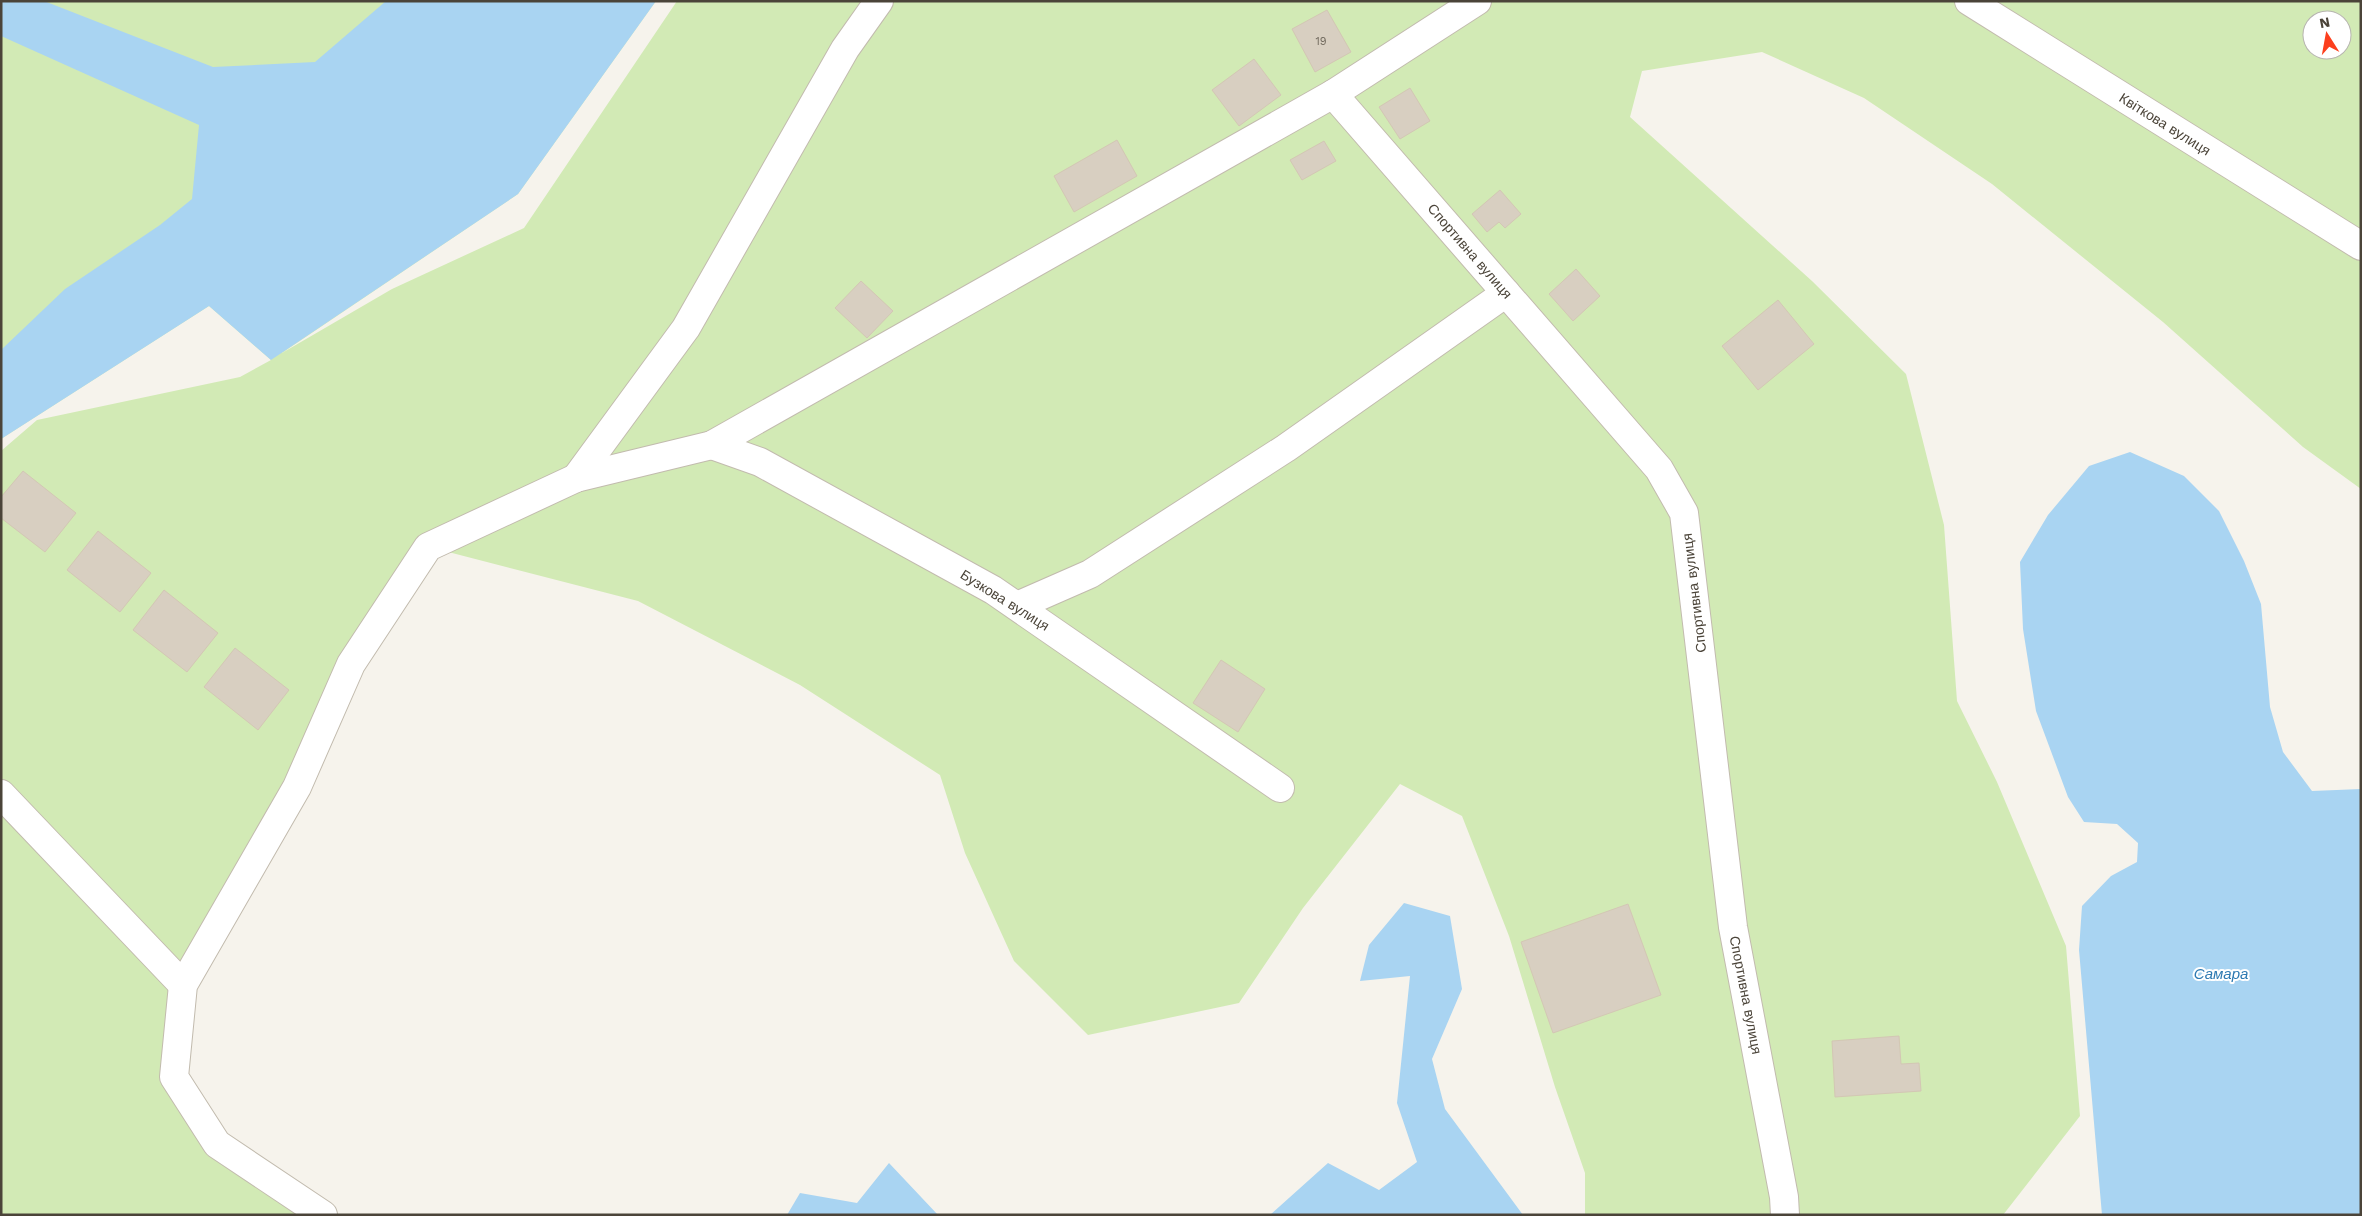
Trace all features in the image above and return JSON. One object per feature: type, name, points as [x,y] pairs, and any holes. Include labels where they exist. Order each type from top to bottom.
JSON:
[{"type":"street","points":[[576,478],[686,328],[845,49],[879,1]]},
{"type":"street","points":[[323,1215],[217,1144],[174,1077],[183,985],[297,787],[351,664],[428,547],[576,478],[712,445],[1333,94],[1477,1]]},
{"type":"street","name":"Квіткова вулиця","points":[[1969,1],[2361,246]]},
{"type":"street","name":"Спортивна вулиця","points":[[1333,94],[1658,469],[1684,513],[1733,927],[1785,1215]]},
{"type":"street","points":[[1017,606],[1090,574],[1286,448],[1506,293]]},
{"type":"street","name":"Бузкова вулиця","points":[[712,445],[760,462],[993,590],[1280,788]]},
{"type":"street","points":[[1,794],[183,985]]},
{"type":"green space","points":[[1,1],[656,1],[518,194],[282,353],[392,289],[524,228],[677,1],[2361,1],[2361,489],[2303,447],[2163,322],[1992,184],[1864,98],[1762,52],[1642,71],[1630,117],[1812,281],[1906,374],[1944,525],[1957,701],[1997,782],[2066,946],[2080,1116],[2003,1215],[1585,1215],[1585,1173],[1555,1087],[1509,936],[1462,816],[1400,784],[1303,908],[1239,1003],[1088,1035],[1014,961],[965,853],[940,775],[800,685],[638,601],[429,547],[183,985],[174,1077],[217,1144],[323,1215],[1,1215],[1,451],[37,420],[240,377],[271,360],[209,306],[1,439]]},
{"type":"water","points":[[1,1],[44,1],[213,67],[315,62],[386,1],[656,1],[518,194],[271,360],[209,306],[1,439],[1,350],[65,289],[160,225],[192,199],[199,125],[1,36]]},
{"type":"water","name":"Самара","points":[[2130,452],[2184,476],[2219,511],[2244,561],[2261,604],[2270,707],[2283,752],[2312,791],[2361,789],[2361,1215],[2102,1215],[2079,950],[2082,906],[2111,876],[2137,862],[2138,843],[2117,824],[2084,822],[2068,797],[2036,711],[2023,629],[2020,562],[2048,515],[2089,466]]},
{"type":"water","points":[[1404,903],[1450,916],[1462,989],[1432,1059],[1445,1109],[1523,1215],[1270,1215],[1328,1163],[1379,1190],[1417,1162],[1397,1103],[1410,976],[1360,981],[1369,945]]},
{"type":"water","points":[[889,1163],[938,1215],[787,1215],[800,1193],[857,1203]]},
{"type":"building","points":[[1327,10],[1351,52],[1315,72],[1292,29]]},
{"type":"building","points":[[1254,59],[1281,95],[1239,126],[1212,90]]},
{"type":"building","points":[[1410,88],[1430,121],[1400,139],[1379,107]]},
{"type":"building","points":[[1117,140],[1137,176],[1074,212],[1054,176]]},
{"type":"building","points":[[1324,141],[1336,161],[1302,180],[1290,160]]},
{"type":"building","points":[[1500,190],[1521,214],[1505,228],[1499,222],[1487,232],[1472,214]]},
{"type":"building","points":[[1576,269],[1600,296],[1573,321],[1549,294]]},
{"type":"building","points":[[861,281],[893,311],[867,338],[835,308]]},
{"type":"building","points":[[1778,300],[1814,344],[1758,390],[1722,346]]},
{"type":"building","points":[[23,471],[76,513],[45,552],[1,518],[1,497]]},
{"type":"building","points":[[98,531],[151,573],[120,612],[67,570]]},
{"type":"building","points":[[164,590],[218,633],[187,672],[133,630]]},
{"type":"building","points":[[235,648],[289,690],[258,730],[204,687]]},
{"type":"building","points":[[1221,660],[1265,689],[1238,732],[1193,703]]},
{"type":"building","points":[[1628,904],[1661,995],[1553,1033],[1521,942]]},
{"type":"building","points":[[1899,1036],[1901,1064],[1919,1063],[1921,1091],[1835,1097],[1832,1041]]}]
